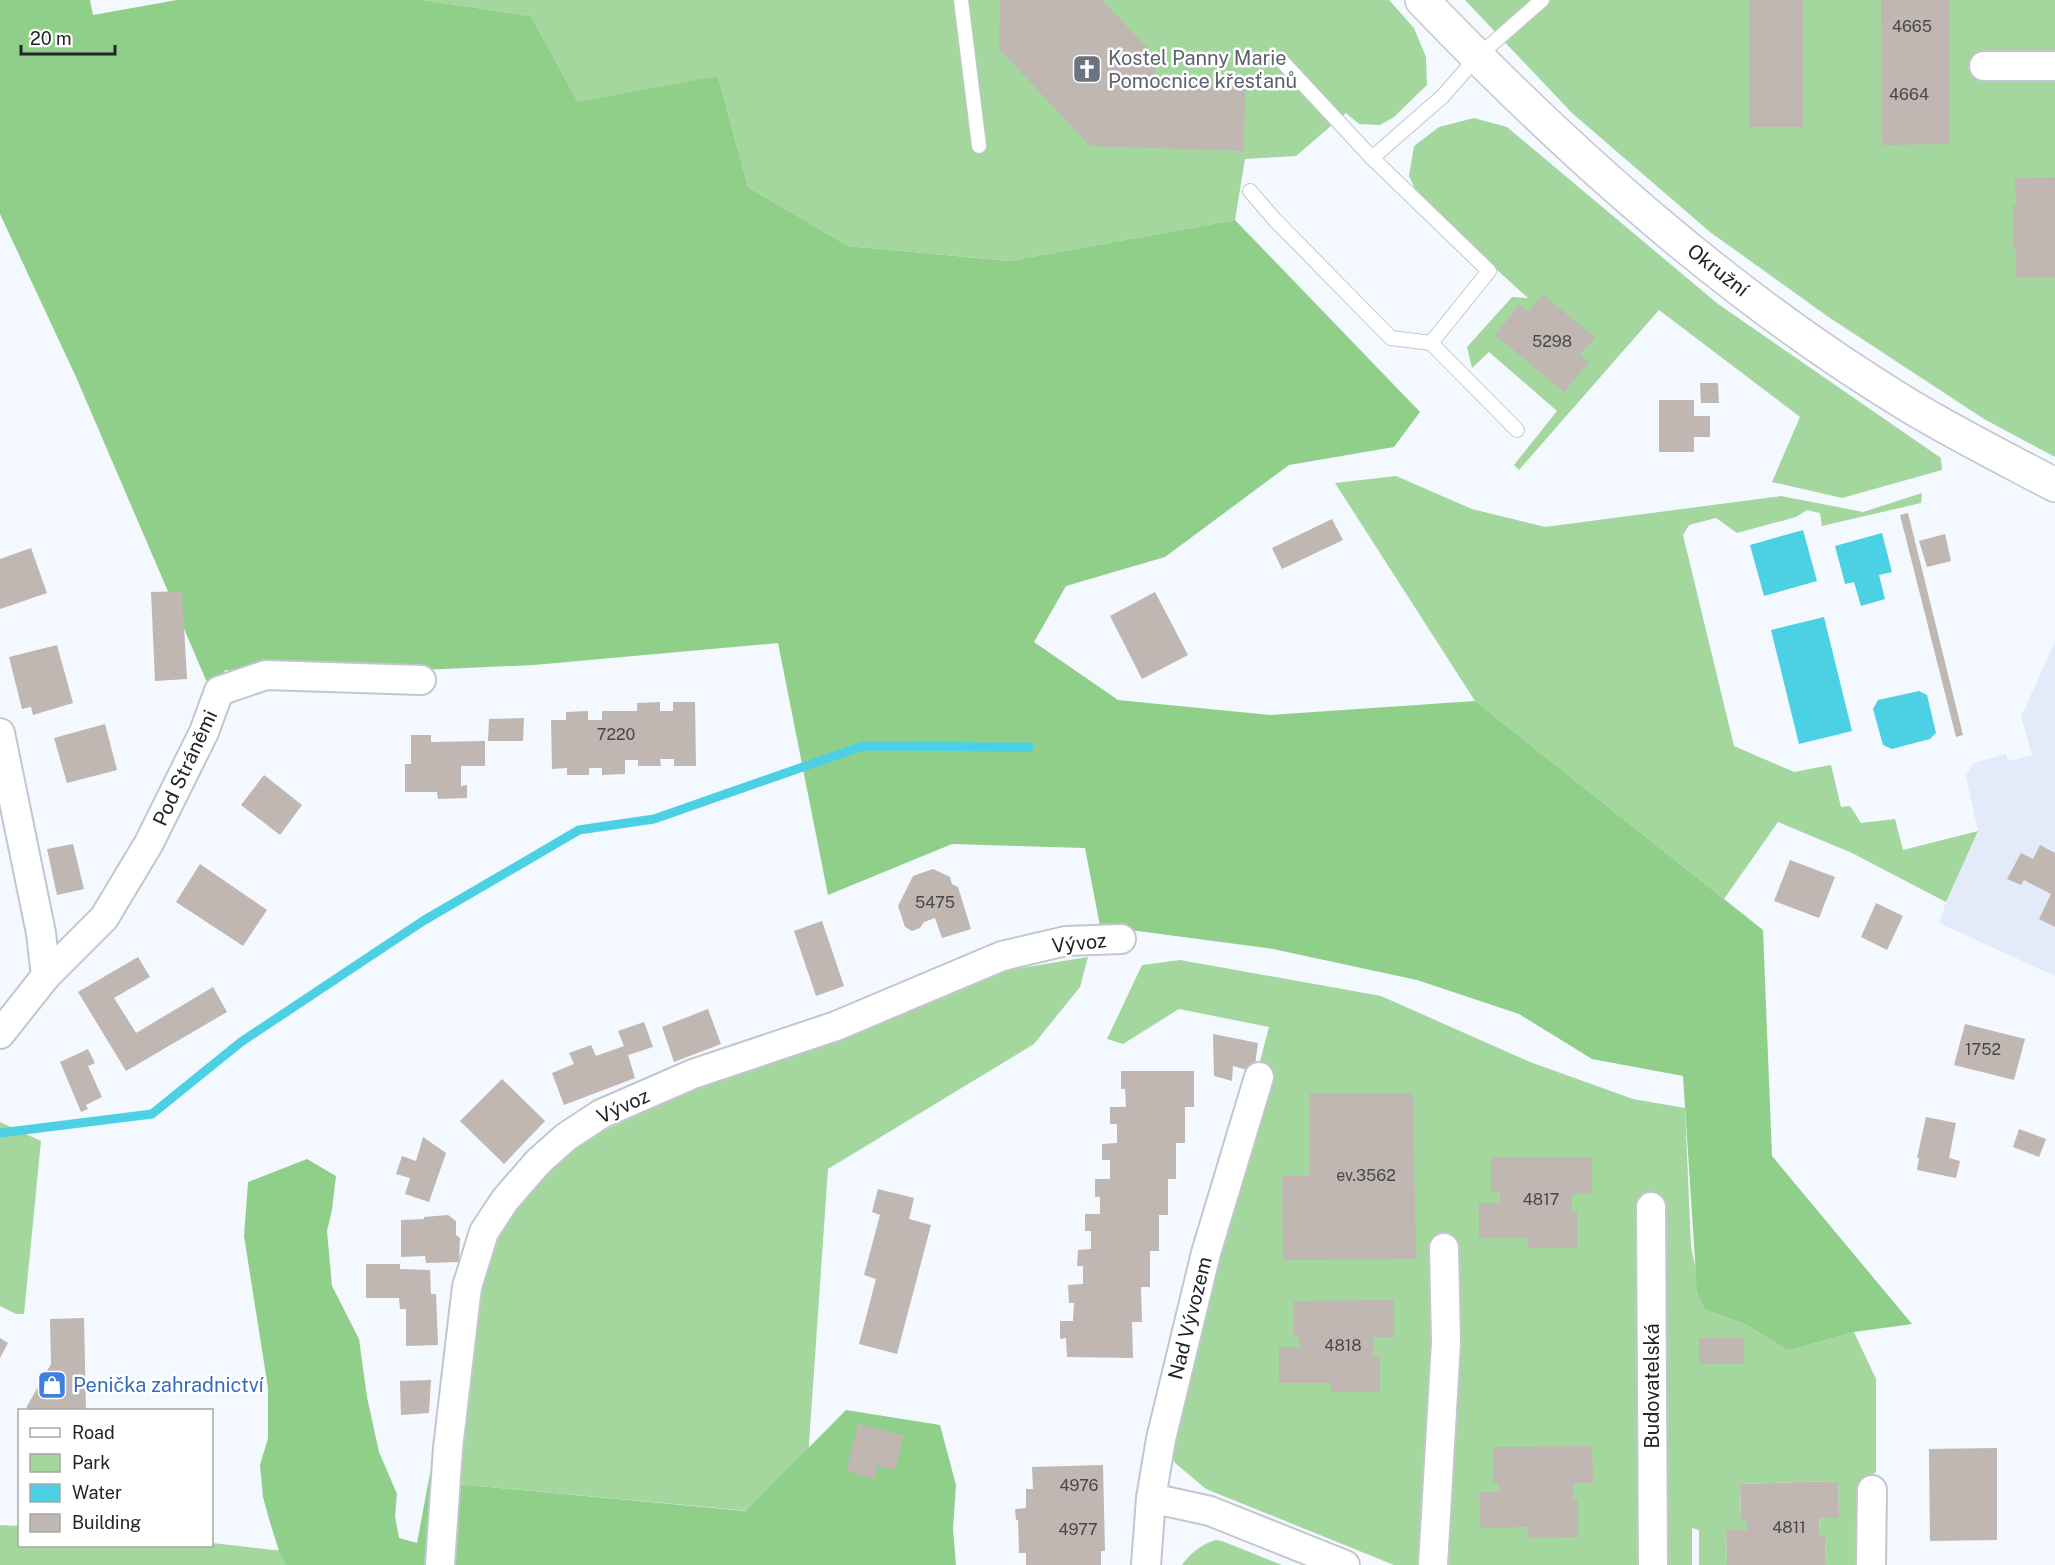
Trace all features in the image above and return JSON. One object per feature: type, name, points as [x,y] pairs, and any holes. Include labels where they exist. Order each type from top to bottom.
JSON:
[{"type":"street","name":"Okružní","points":[[1422,0],[1477,57],[1612,184],[1720,274],[1818,345],[1908,405],[2055,485]]},
{"type":"street","points":[[1984,66],[2055,66]]},
{"type":"street","name":"Pod Stráněmi","points":[[0,1034],[46,976],[104,918],[149,843],[204,732],[219,691],[266,675],[421,680]]},
{"type":"street","points":[[0,733],[41,933],[46,976]]},
{"type":"street","name":"Vývoz","points":[[440,1565],[448,1448],[467,1287],[484,1232],[505,1200],[538,1162],[566,1137],[601,1113],[693,1074],[836,1026],[1002,956],[1066,940],[1121,939]]},
{"type":"street","name":"Nad Vývozem","points":[[1146,1565],[1151,1498],[1161,1439],[1206,1253],[1259,1077]]},
{"type":"street","name":"Budovatelská","points":[[1651,1207],[1653,1565]]},
{"type":"street","points":[[1433,1565],[1446,1342],[1444,1248]]},
{"type":"street","points":[[1871,1565],[1872,1490]]},
{"type":"street","points":[[1151,1498],[1210,1511],[1346,1565]]},
{"type":"lane","points":[[961,0],[979,146]]},
{"type":"lane","points":[[1372,158],[1443,96],[1477,57],[1542,0]]},
{"type":"lane","points":[[1280,58],[1372,158],[1489,271],[1431,343]]},
{"type":"lane","points":[[1250,191],[1275,220],[1391,338],[1431,343],[1516,430]]},
{"type":"shaded area","points":[[2055,641],[2055,976],[1939,923],[1978,831],[1966,776],[1973,763],[2006,754],[2008,761],[2032,755],[2021,717]]},
{"type":"green space","points":[[0,0],[90,0],[93,15],[177,0],[423,0],[531,16],[578,102],[718,76],[748,187],[848,246],[1009,261],[1235,220],[1420,412],[1394,447],[1289,465],[1165,557],[1066,586],[1034,642],[1118,700],[1270,715],[1475,701],[1763,930],[1772,1156],[1912,1324],[1854,1332],[1788,1351],[1745,1324],[1705,1310],[1697,1291],[1683,1076],[1592,1059],[1519,1014],[1417,980],[1273,949],[1100,926],[1085,848],[952,844],[828,895],[778,643],[534,665],[397,671],[243,673],[225,670],[215,701],[76,377],[0,214]]},
{"type":"green space","points":[[423,0],[1389,0],[1414,28],[1426,57],[1427,85],[1394,117],[1380,125],[1359,124],[1346,113],[1296,156],[1245,159],[1235,220],[1009,261],[848,246],[748,187],[718,76],[618,99],[578,102],[531,16]]},
{"type":"green space","points":[[1465,0],[2055,0],[2055,457],[1984,419],[1827,316],[1710,232],[1572,113]]},
{"type":"green space","points":[[1474,118],[1507,127],[1718,304],[1941,458],[1942,470],[1842,498],[1772,482],[1800,417],[1659,310],[1519,470],[1514,465],[1557,411],[1489,352],[1472,368],[1467,347],[1512,297],[1528,298],[1420,200],[1409,176],[1414,146],[1439,127]]},
{"type":"green space","points":[[1396,476],[1472,509],[1545,527],[1781,496],[1863,512],[1922,493],[1921,503],[1822,526],[1820,513],[1807,510],[1796,517],[1737,533],[1716,518],[1689,525],[1683,535],[1734,746],[1794,772],[1831,765],[1841,807],[1850,806],[1861,823],[1895,819],[1903,850],[1978,831],[1946,902],[1852,853],[1778,822],[1724,899],[1475,701],[1335,483]]},
{"type":"green space","points":[[1088,957],[1080,987],[1034,1044],[828,1169],[804,1516],[456,1484],[480,1276],[514,1208],[579,1142],[716,1079],[842,1040],[1009,970]]},
{"type":"green space","points":[[1180,960],[1381,996],[1530,1062],[1633,1099],[1685,1108],[1691,1247],[1705,1310],[1745,1324],[1788,1351],[1854,1332],[1876,1379],[1876,1472],[1866,1480],[1862,1565],[1826,1565],[1825,1537],[1820,1537],[1819,1518],[1839,1517],[1838,1481],[1740,1484],[1741,1521],[1747,1521],[1747,1530],[1726,1530],[1727,1565],[1699,1565],[1699,1530],[1692,1528],[1692,1565],[1394,1565],[1206,1489],[1175,1463],[1161,1439],[1269,1027],[1179,1009],[1123,1044],[1107,1039],[1142,965]]},
{"type":"green space","points":[[0,1122],[41,1141],[24,1314],[16,1314],[0,1306]]},
{"type":"green space","points":[[307,1159],[336,1176],[327,1231],[332,1286],[359,1339],[367,1397],[379,1452],[397,1494],[395,1516],[399,1538],[417,1543],[431,1468],[456,1484],[746,1511],[846,1410],[940,1425],[956,1485],[953,1529],[956,1565],[287,1565],[280,1554],[263,1497],[260,1465],[268,1438],[268,1388],[244,1236],[248,1182]]},
{"type":"green space","points":[[0,1525],[18,1526],[18,1547],[213,1547],[213,1543],[273,1550],[374,1556],[375,1565],[0,1565]]},
{"type":"green space","points":[[1215,1540],[1282,1565],[1182,1565],[1196,1550]]},
{"type":"water","points":[[1803,530],[1817,581],[1764,596],[1750,545]]},
{"type":"water","points":[[1882,533],[1892,572],[1879,575],[1885,599],[1861,606],[1854,582],[1845,584],[1835,546]]},
{"type":"water","points":[[1824,617],[1852,731],[1799,744],[1771,630]]},
{"type":"water","points":[[1919,691],[1927,695],[1936,733],[1930,739],[1892,749],[1883,745],[1873,709],[1878,700]]},
{"type":"building","name":"Kostel Panny Marie Pomocnice křesťanů","points":[[1000,0],[1102,0],[1156,57],[1156,81],[1245,85],[1244,151],[1090,146],[999,49]]},
{"type":"building","points":[[1749,0],[1803,0],[1803,127],[1749,127]]},
{"type":"building","points":[[1881,0],[1950,0],[1950,144],[1882,145]]},
{"type":"building","points":[[2055,177],[2055,277],[2016,277],[2016,248],[2013,248],[2015,178]]},
{"type":"building","points":[[1542,294],[1595,337],[1580,355],[1589,362],[1564,392],[1495,335],[1519,305],[1528,312]]},
{"type":"building","points":[[1700,383],[1718,383],[1719,403],[1701,403]]},
{"type":"building","points":[[1659,400],[1694,400],[1694,416],[1710,416],[1710,437],[1694,437],[1694,452],[1659,452]]},
{"type":"building","points":[[1908,513],[1963,735],[1956,737],[1900,515]]},
{"type":"building","points":[[1332,519],[1343,540],[1282,569],[1272,548]]},
{"type":"building","points":[[1945,534],[1951,561],[1927,567],[1919,541]]},
{"type":"building","points":[[31,548],[47,593],[0,609],[0,559]]},
{"type":"building","points":[[182,591],[187,679],[155,681],[151,592]]},
{"type":"building","points":[[1155,592],[1188,655],[1142,679],[1110,616]]},
{"type":"building","points":[[57,645],[73,703],[33,715],[31,707],[22,709],[9,657]]},
{"type":"building","points":[[660,702],[660,711],[673,711],[673,702],[695,702],[696,766],[674,766],[674,759],[660,759],[661,766],[638,766],[638,760],[625,760],[625,774],[602,775],[602,768],[589,768],[589,775],[567,775],[567,768],[552,769],[551,720],[566,720],[566,712],[588,711],[588,720],[602,720],[602,711],[637,711],[637,703]]},
{"type":"building","points":[[524,718],[523,741],[488,741],[489,719]]},
{"type":"building","points":[[105,724],[117,770],[67,783],[54,738]]},
{"type":"building","points":[[411,735],[431,735],[431,742],[485,741],[485,766],[461,766],[461,786],[467,785],[467,798],[438,799],[437,792],[405,792],[405,764],[411,764]]},
{"type":"building","points":[[264,775],[302,805],[280,835],[241,805]]},
{"type":"building","points":[[73,844],[84,889],[57,895],[47,849]]},
{"type":"building","points":[[2040,845],[2055,853],[2055,927],[2039,919],[2051,894],[2024,880],[2021,885],[2007,879],[2021,853],[2033,859]]},
{"type":"building","points":[[1790,860],[1835,877],[1819,918],[1774,901]]},
{"type":"building","points":[[200,864],[267,910],[243,946],[176,902]]},
{"type":"building","points":[[933,869],[950,877],[952,884],[958,887],[971,929],[942,938],[935,918],[924,922],[920,928],[912,931],[905,927],[898,906],[913,876]]},
{"type":"building","points":[[1876,903],[1903,916],[1887,950],[1861,937]]},
{"type":"building","points":[[822,921],[844,986],[816,996],[794,931]]},
{"type":"building","points":[[138,957],[150,977],[114,998],[136,1033],[213,987],[227,1012],[126,1071],[78,992]]},
{"type":"building","points":[[708,1009],[721,1044],[674,1062],[662,1027]]},
{"type":"building","points":[[644,1022],[653,1047],[628,1055],[635,1078],[564,1105],[552,1073],[574,1064],[569,1053],[591,1045],[596,1056],[624,1046],[618,1031]]},
{"type":"building","points":[[1965,1024],[2025,1039],[2014,1080],[1954,1065]]},
{"type":"building","points":[[1213,1034],[1258,1043],[1254,1072],[1233,1066],[1232,1081],[1214,1076]]},
{"type":"building","points":[[88,1049],[95,1063],[88,1066],[102,1097],[86,1105],[88,1109],[81,1112],[60,1062]]},
{"type":"building","points":[[1121,1071],[1194,1071],[1194,1107],[1185,1107],[1185,1143],[1176,1143],[1176,1179],[1168,1179],[1168,1215],[1159,1215],[1159,1251],[1150,1251],[1150,1287],[1141,1287],[1142,1322],[1132,1322],[1133,1358],[1067,1357],[1066,1338],[1060,1339],[1060,1321],[1073,1321],[1074,1303],[1069,1303],[1068,1285],[1083,1284],[1083,1266],[1077,1266],[1078,1250],[1091,1249],[1091,1231],[1085,1231],[1085,1214],[1100,1214],[1100,1197],[1095,1197],[1095,1179],[1110,1179],[1110,1160],[1102,1160],[1102,1144],[1117,1143],[1117,1124],[1110,1124],[1110,1107],[1126,1107],[1125,1089],[1121,1089]]},
{"type":"building","points":[[502,1079],[545,1121],[504,1164],[460,1121]]},
{"type":"building","points":[[1310,1093],[1413,1093],[1416,1259],[1283,1260],[1282,1176],[1310,1176]]},
{"type":"building","points":[[1926,1117],[1956,1123],[1949,1158],[1960,1161],[1956,1178],[1917,1170],[1919,1158],[1917,1158]]},
{"type":"building","points":[[2019,1129],[2046,1139],[2039,1157],[2013,1147]]},
{"type":"building","points":[[423,1137],[446,1153],[429,1202],[405,1194],[410,1178],[396,1174],[402,1156],[416,1161]]},
{"type":"building","points":[[1491,1157],[1592,1157],[1592,1194],[1572,1194],[1572,1211],[1577,1211],[1577,1248],[1528,1248],[1528,1238],[1479,1238],[1479,1203],[1500,1203],[1500,1192],[1491,1192]]},
{"type":"building","points":[[878,1189],[914,1198],[909,1219],[931,1225],[897,1354],[859,1344],[876,1279],[864,1275],[880,1215],[872,1212]]},
{"type":"building","points":[[448,1215],[456,1221],[456,1235],[460,1238],[459,1262],[426,1263],[425,1256],[401,1257],[401,1220]]},
{"type":"building","points":[[366,1264],[400,1264],[400,1269],[430,1270],[431,1294],[436,1294],[438,1345],[406,1346],[406,1309],[400,1309],[399,1298],[366,1298]]},
{"type":"building","points":[[1394,1300],[1394,1337],[1373,1337],[1373,1356],[1380,1356],[1380,1392],[1331,1392],[1331,1383],[1279,1383],[1279,1347],[1299,1347],[1299,1336],[1294,1337],[1294,1301]]},
{"type":"building","points":[[84,1318],[86,1409],[26,1408],[51,1364],[50,1319]]},
{"type":"building","points":[[0,1338],[8,1343],[0,1358]]},
{"type":"building","points":[[1699,1338],[1744,1338],[1744,1364],[1699,1364]]},
{"type":"building","points":[[431,1380],[429,1413],[401,1415],[400,1381]]},
{"type":"building","points":[[858,1424],[904,1435],[895,1470],[878,1466],[875,1479],[846,1471]]},
{"type":"building","points":[[1592,1446],[1593,1483],[1573,1483],[1573,1500],[1578,1500],[1578,1537],[1528,1538],[1528,1527],[1480,1528],[1480,1492],[1499,1492],[1499,1483],[1493,1483],[1493,1447]]},
{"type":"building","points":[[1997,1448],[1997,1540],[1930,1541],[1929,1449]]},
{"type":"building","points":[[1103,1465],[1105,1551],[1101,1551],[1101,1565],[1026,1565],[1026,1553],[1019,1553],[1018,1520],[1016,1520],[1015,1509],[1026,1508],[1026,1489],[1033,1489],[1032,1467]]},
{"type":"building","points":[[1838,1481],[1839,1518],[1819,1518],[1820,1537],[1825,1536],[1826,1565],[1727,1565],[1726,1530],[1747,1530],[1747,1521],[1741,1521],[1740,1484]]},
{"type":"waterway","points":[[0,1133],[152,1114],[241,1042],[423,921],[579,830],[654,819],[863,746],[1029,747]]},
{"type":"place","name":"Kostel Panny Marie Pomocnice křesťanů","points":[[1087,69]]},
{"type":"place","name":"Penička zahradnictví","points":[[52,1385]]}]
